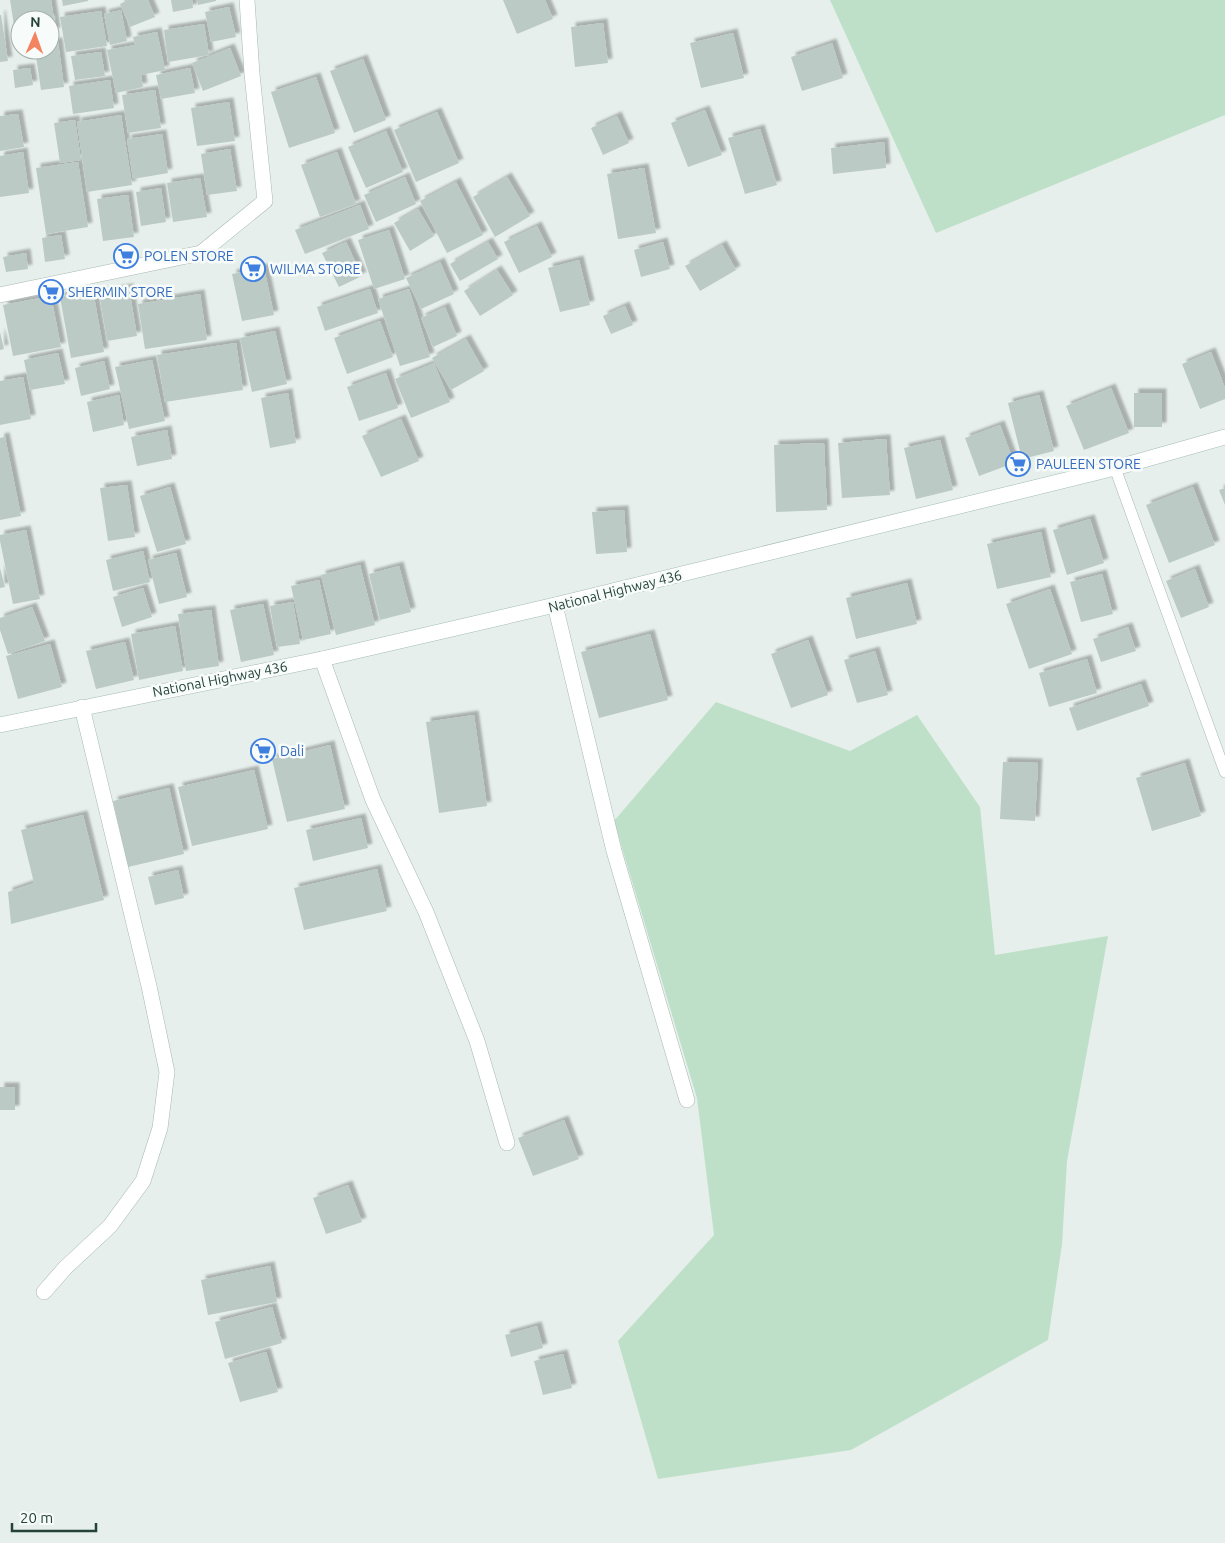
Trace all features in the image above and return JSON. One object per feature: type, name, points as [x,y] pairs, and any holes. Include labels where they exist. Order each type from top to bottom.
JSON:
[{"type":"street","points":[[0,295],[201,253],[265,201],[252,74],[247,0]]},
{"type":"street","name":"National Highway 436","points":[[0,724],[322,659],[555,605],[1115,468],[1225,437]]},
{"type":"street","points":[[555,605],[614,851],[687,1100]]},
{"type":"street","points":[[322,659],[373,800],[426,912],[477,1041],[507,1143]]},
{"type":"street","points":[[44,1292],[65,1268],[110,1226],[143,1181],[160,1128],[167,1072],[149,986],[82,707]]},
{"type":"lane","points":[[1115,468],[1225,772]]},
{"type":"green space","points":[[830,0],[1225,0],[1225,115],[936,233]]},
{"type":"green space","points":[[716,702],[850,751],[917,715],[980,807],[995,955],[1108,936],[1067,1161],[1062,1244],[1048,1340],[851,1450],[658,1479],[618,1341],[714,1235],[697,1098],[614,821]]},
{"type":"building","points":[[10,0],[51,0],[53,10],[12,10]]},
{"type":"building","points":[[62,0],[88,0],[88,1],[63,6]]},
{"type":"building","points":[[128,0],[148,0],[155,17],[130,27],[120,4]]},
{"type":"building","points":[[171,0],[192,0],[193,8],[173,12]]},
{"type":"building","points":[[197,0],[216,0],[216,1],[198,5]]},
{"type":"building","points":[[503,0],[545,0],[553,19],[517,34]]},
{"type":"building","points":[[229,7],[236,37],[211,42],[205,12]]},
{"type":"building","points":[[121,10],[127,41],[110,45],[104,14]]},
{"type":"building","points":[[101,11],[107,46],[66,52],[60,17]]},
{"type":"building","points":[[0,15],[8,61],[0,62]]},
{"type":"building","points":[[603,23],[608,63],[575,67],[571,27]]},
{"type":"building","points":[[204,24],[209,55],[168,62],[164,30]]},
{"type":"building","points":[[157,32],[165,70],[141,75],[143,87],[116,93],[107,50],[135,45],[133,37]]},
{"type":"building","points":[[733,33],[744,78],[701,88],[690,43]]},
{"type":"building","points":[[832,43],[843,78],[802,91],[791,57]]},
{"type":"building","points":[[230,48],[241,76],[203,91],[192,63]]},
{"type":"building","points":[[101,52],[105,76],[75,80],[71,56]]},
{"type":"building","points":[[60,57],[64,87],[41,90],[36,60],[60,60]]},
{"type":"building","points":[[363,59],[386,120],[354,133],[330,71]]},
{"type":"building","points":[[30,68],[33,85],[15,88],[13,70]]},
{"type":"building","points":[[190,68],[195,93],[161,99],[156,75]]},
{"type":"building","points":[[316,77],[335,133],[289,148],[271,92]]},
{"type":"building","points":[[110,80],[114,108],[73,114],[69,86]]},
{"type":"building","points":[[155,90],[161,128],[128,133],[122,95]]},
{"type":"building","points":[[229,102],[235,141],[197,146],[191,108]]},
{"type":"building","points":[[705,110],[722,155],[688,167],[671,123]]},
{"type":"building","points":[[437,112],[459,163],[416,182],[394,130]]},
{"type":"building","points":[[18,114],[24,147],[0,151],[0,116]]},
{"type":"building","points":[[121,115],[132,185],[87,192],[77,122]]},
{"type":"building","points":[[617,116],[629,143],[603,155],[591,128]]},
{"type":"building","points":[[75,120],[81,160],[60,163],[54,123]]},
{"type":"building","points":[[760,129],[777,185],[745,194],[728,138]]},
{"type":"building","points":[[386,131],[403,172],[366,188],[348,147]]},
{"type":"building","points":[[162,134],[168,173],[133,179],[127,139]]},
{"type":"building","points":[[884,142],[886,168],[833,174],[831,148]]},
{"type":"building","points":[[230,149],[237,191],[207,195],[201,154]]},
{"type":"building","points":[[23,152],[29,193],[0,197],[0,156]]},
{"type":"building","points":[[337,152],[356,204],[320,217],[301,165]]},
{"type":"building","points":[[78,162],[88,227],[46,234],[36,168]]},
{"type":"building","points":[[644,168],[656,233],[618,239],[607,174]]},
{"type":"building","points":[[405,177],[416,204],[376,222],[364,195]]},
{"type":"building","points":[[507,177],[530,216],[495,237],[473,197]]},
{"type":"building","points":[[200,178],[207,217],[173,222],[167,183]]},
{"type":"building","points":[[456,182],[483,235],[447,253],[420,201]]},
{"type":"building","points":[[161,188],[166,222],[141,226],[136,192]]},
{"type":"building","points":[[128,195],[134,237],[103,241],[97,199]]},
{"type":"building","points":[[360,205],[369,229],[305,254],[295,230]]},
{"type":"building","points":[[418,209],[434,236],[410,251],[394,223]]},
{"type":"building","points":[[537,226],[552,257],[519,273],[504,242]]},
{"type":"building","points":[[389,230],[405,279],[374,289],[358,240]]},
{"type":"building","points":[[61,235],[65,259],[45,262],[42,238]]},
{"type":"building","points":[[346,242],[362,276],[339,287],[322,253]]},
{"type":"building","points":[[488,242],[498,259],[460,281],[450,264]]},
{"type":"building","points":[[663,242],[670,269],[641,277],[634,250]]},
{"type":"building","points":[[722,245],[736,270],[700,291],[685,266]]},
{"type":"building","points":[[26,253],[28,269],[6,272],[3,257]]},
{"type":"building","points":[[579,260],[590,305],[560,312],[548,268]]},
{"type":"building","points":[[440,262],[454,294],[421,309],[406,278]]},
{"type":"building","points":[[264,268],[274,315],[242,321],[232,274]]},
{"type":"building","points":[[497,270],[513,295],[480,316],[464,291]]},
{"type":"building","points":[[129,288],[137,336],[107,341],[99,293]]},
{"type":"building","points":[[370,289],[378,313],[325,331],[317,307]]},
{"type":"building","points":[[409,289],[430,357],[400,366],[378,299]]},
{"type":"building","points":[[93,291],[104,352],[71,358],[60,297]]},
{"type":"building","points":[[200,294],[207,340],[145,349],[138,304]]},
{"type":"building","points":[[51,296],[61,347],[13,356],[3,305]]},
{"type":"building","points":[[625,306],[633,325],[611,334],[603,316]]},
{"type":"building","points":[[445,307],[457,336],[433,347],[421,318]]},
{"type":"building","points":[[380,321],[393,357],[347,374],[334,338]]},
{"type":"building","points":[[275,331],[287,384],[252,392],[240,338]]},
{"type":"building","points":[[0,332],[4,349],[0,350]]},
{"type":"building","points":[[466,339],[484,371],[451,390],[432,358]]},
{"type":"building","points":[[236,343],[243,390],[165,402],[157,355]]},
{"type":"building","points":[[1211,352],[1225,388],[1225,399],[1200,409],[1182,364]]},
{"type":"building","points":[[58,353],[65,384],[30,390],[24,360]]},
{"type":"building","points":[[152,360],[165,421],[129,429],[115,367]]},
{"type":"building","points":[[104,361],[110,389],[81,396],[75,368]]},
{"type":"building","points":[[434,363],[450,402],[411,418],[395,379]]},
{"type":"building","points":[[386,373],[398,408],[359,421],[347,387]]},
{"type":"building","points":[[23,377],[31,419],[0,425],[0,381]]},
{"type":"building","points":[[1111,388],[1129,433],[1084,450],[1066,406]]},
{"type":"building","points":[[288,393],[296,443],[270,448],[261,398]]},
{"type":"building","points":[[1134,393],[1162,393],[1162,427],[1134,427]]},
{"type":"building","points":[[119,395],[124,425],[93,432],[87,402]]},
{"type":"building","points":[[1039,395],[1054,451],[1022,459],[1008,403]]},
{"type":"building","points":[[401,419],[419,461],[381,477],[362,436]]},
{"type":"building","points":[[1000,425],[1014,463],[979,476],[965,438]]},
{"type":"building","points":[[167,430],[172,459],[137,466],[131,437]]},
{"type":"building","points":[[5,437],[21,516],[0,520],[0,438]]},
{"type":"building","points":[[886,439],[890,495],[842,498],[838,443]]},
{"type":"building","points":[[940,440],[953,490],[916,499],[904,448]]},
{"type":"building","points":[[824,443],[827,510],[776,512],[774,445]]},
{"type":"building","points":[[127,485],[135,537],[108,541],[100,488]]},
{"type":"building","points":[[170,487],[186,544],[157,552],[140,496]]},
{"type":"building","points":[[1193,487],[1215,545],[1169,563],[1146,505]]},
{"type":"building","points":[[1225,488],[1225,505],[1219,490]]},
{"type":"building","points":[[624,510],[627,552],[596,554],[592,512]]},
{"type":"building","points":[[1090,519],[1104,563],[1067,575],[1053,530]]},
{"type":"building","points":[[26,530],[40,599],[13,604],[0,535]]},
{"type":"building","points":[[1041,532],[1051,577],[997,589],[987,544]]},
{"type":"building","points":[[143,551],[150,582],[113,591],[106,560]]},
{"type":"building","points":[[176,553],[187,597],[159,604],[148,560]]},
{"type":"building","points":[[360,565],[375,625],[336,635],[321,575]]},
{"type":"building","points":[[399,566],[411,612],[380,620],[369,574]]},
{"type":"building","points":[[0,568],[5,587],[0,588]]},
{"type":"building","points":[[1195,569],[1209,607],[1181,618],[1166,581]]},
{"type":"building","points":[[1102,574],[1113,614],[1081,622],[1070,582]]},
{"type":"building","points":[[319,580],[331,634],[303,640],[291,586]]},
{"type":"building","points":[[907,583],[917,624],[856,639],[846,598]]},
{"type":"building","points":[[143,588],[152,617],[122,627],[113,597]]},
{"type":"building","points":[[1050,589],[1072,654],[1029,669],[1006,604]]},
{"type":"building","points":[[293,602],[300,644],[277,647],[270,606]]},
{"type":"building","points":[[263,604],[274,655],[241,662],[230,610]]},
{"type":"building","points":[[32,607],[45,641],[8,654],[0,630],[0,618]]},
{"type":"building","points":[[211,610],[219,666],[186,671],[178,614]]},
{"type":"building","points":[[175,626],[183,671],[139,680],[131,634]]},
{"type":"building","points":[[1128,627],[1136,651],[1101,662],[1093,639]]},
{"type":"building","points":[[650,634],[668,700],[599,718],[581,652]]},
{"type":"building","points":[[808,640],[828,695],[791,708],[771,654]]},
{"type":"building","points":[[125,642],[134,680],[96,689],[86,651]]},
{"type":"building","points":[[50,644],[62,687],[18,699],[6,656]]},
{"type":"building","points":[[875,651],[888,695],[857,703],[844,660]]},
{"type":"building","points":[[1087,659],[1097,693],[1049,707],[1039,673]]},
{"type":"building","points":[[1141,684],[1149,706],[1077,731],[1069,708]]},
{"type":"building","points":[[474,715],[487,806],[439,813],[426,722]]},
{"type":"building","points":[[330,745],[345,809],[287,822],[272,759]]},
{"type":"building","points":[[1003,762],[1038,763],[1035,821],[1000,819]]},
{"type":"building","points":[[1185,763],[1201,816],[1152,831],[1136,778]]},
{"type":"building","points":[[254,770],[268,829],[192,846],[178,787]]},
{"type":"building","points":[[169,788],[184,854],[128,867],[113,801]]},
{"type":"building","points":[[83,815],[104,900],[11,924],[8,892],[34,883],[21,830]]},
{"type":"building","points":[[361,818],[368,848],[313,861],[306,830]]},
{"type":"building","points":[[377,869],[387,911],[304,930],[294,888]]},
{"type":"building","points":[[178,870],[184,898],[155,905],[148,877]]},
{"type":"building","points":[[0,1087],[15,1087],[15,1110],[0,1110]]},
{"type":"building","points":[[564,1120],[579,1159],[533,1176],[518,1138]]},
{"type":"building","points":[[348,1185],[362,1222],[326,1234],[313,1198]]},
{"type":"building","points":[[270,1266],[277,1302],[208,1315],[201,1280]]},
{"type":"building","points":[[272,1307],[282,1343],[225,1359],[215,1322]]},
{"type":"building","points":[[537,1326],[543,1348],[511,1357],[505,1335]]},
{"type":"building","points":[[266,1352],[278,1392],[240,1402],[228,1363]]},
{"type":"building","points":[[563,1354],[572,1388],[543,1395],[534,1361]]},
{"type":"place","name":"POLEN STORE","points":[[126,256]]},
{"type":"place","name":"WILMA STORE","points":[[253,269]]},
{"type":"place","name":"SHERMIN STORE","points":[[51,292]]},
{"type":"place","name":"PAULEEN STORE","points":[[1018,464]]},
{"type":"place","name":"Dali","points":[[263,751]]}]
